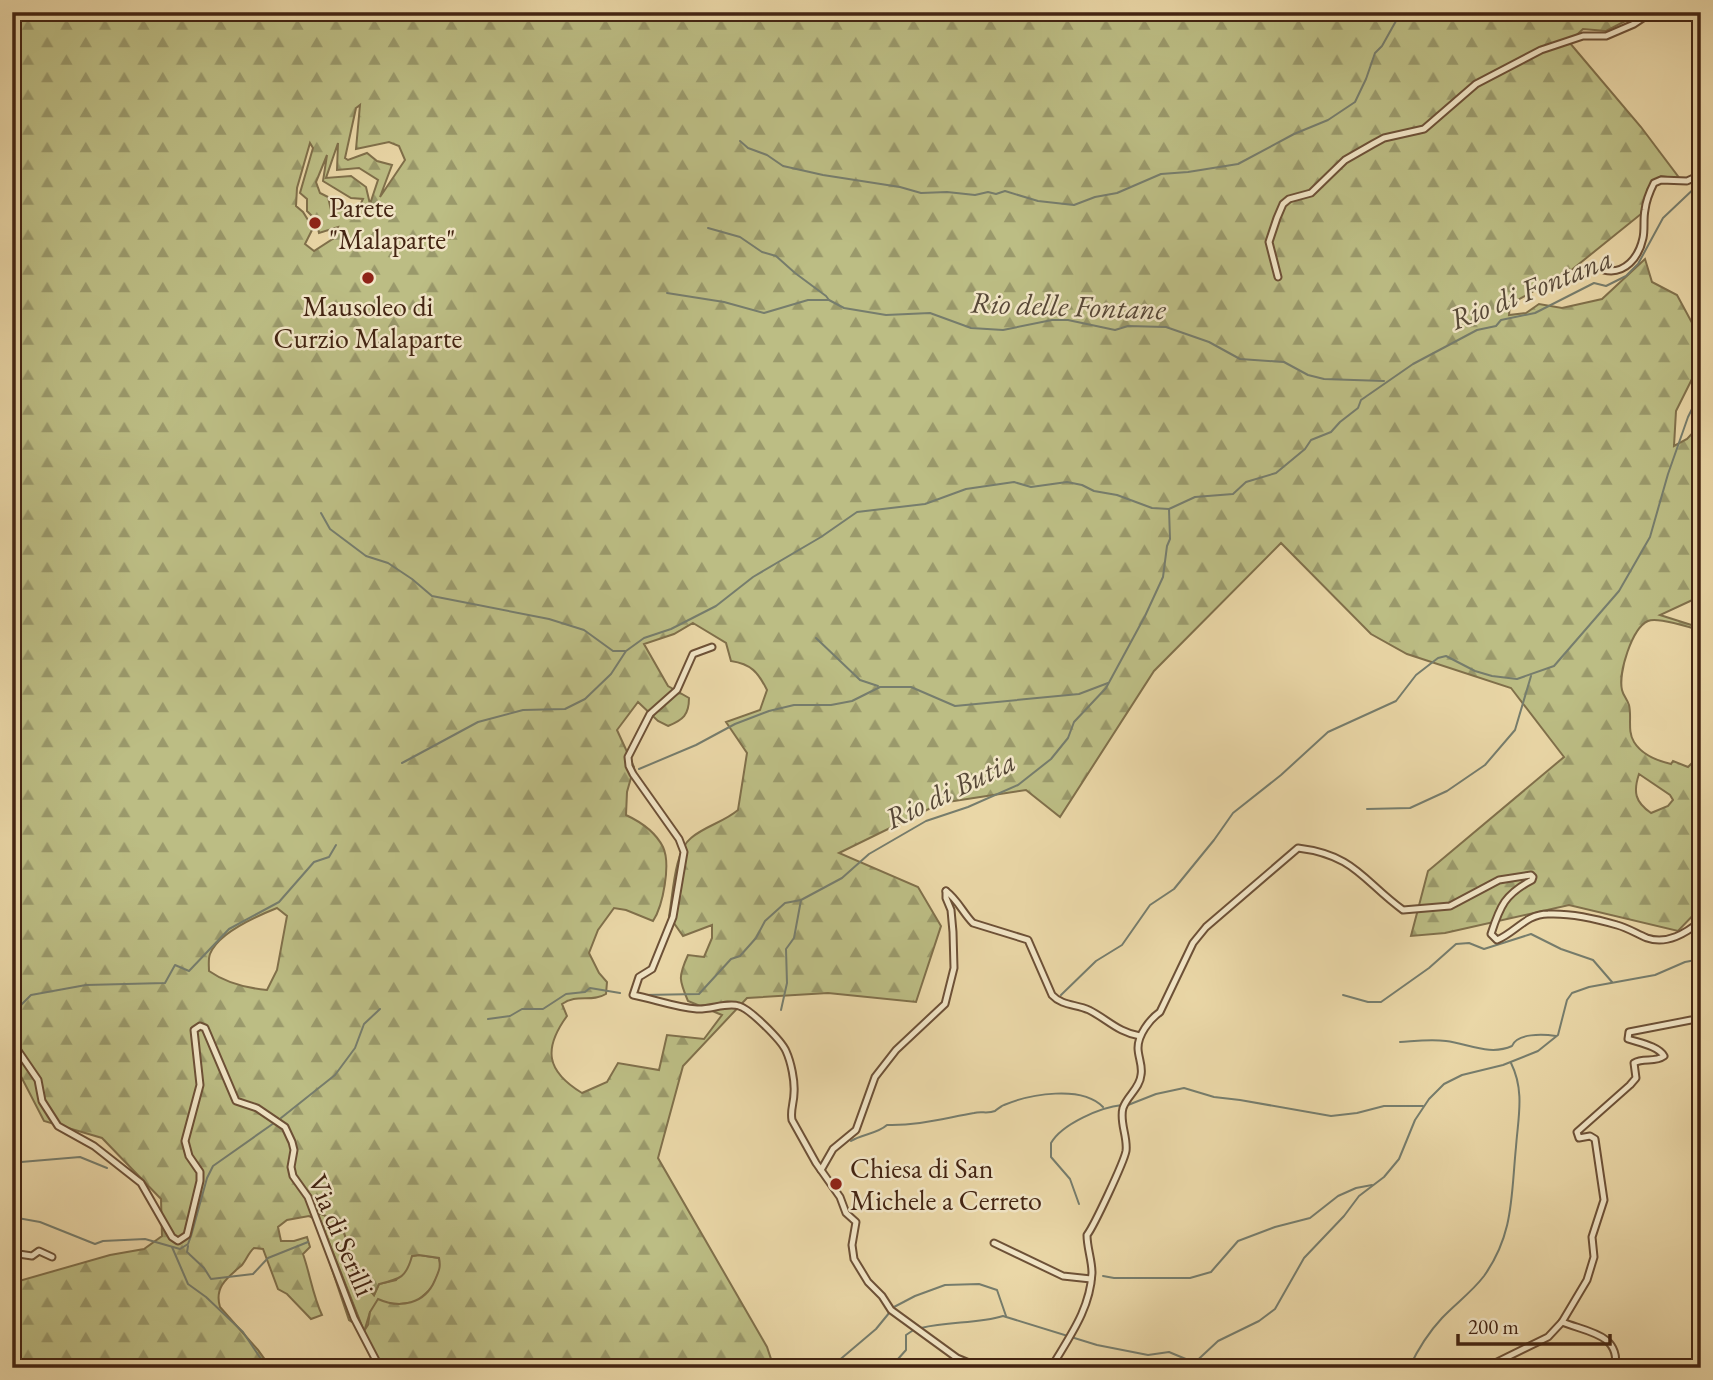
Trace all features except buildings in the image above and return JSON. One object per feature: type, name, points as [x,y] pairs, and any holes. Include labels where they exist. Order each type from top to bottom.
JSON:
[{"type":"street","points":[[1278,277],[1269,242],[1283,204],[1289,199],[1318,189],[1346,160],[1384,138],[1424,129],[1476,84],[1541,50],[1583,36],[1606,36],[1634,24],[1652,12]]},
{"type":"street","points":[[1604,270],[1616,271],[1628,267],[1636,256],[1643,240],[1644,210],[1654,183],[1661,180],[1688,181],[1700,175],[1701,178]]},
{"type":"street","points":[[712,646],[693,654],[677,690],[650,714],[628,757],[632,774],[679,839],[684,852],[669,927],[652,969],[639,977],[633,995],[699,1009],[737,1005],[775,1035],[786,1052],[793,1080],[792,1120],[840,1197],[846,1213],[856,1222],[852,1245],[854,1259],[868,1282],[891,1310],[957,1358],[981,1368]]},
{"type":"street","points":[[1051,1368],[1080,1322],[1092,1269],[1087,1235],[1097,1221],[1126,1151],[1122,1114],[1125,1103],[1141,1079],[1138,1047],[1140,1036],[1153,1017],[1160,1012],[1188,952],[1200,935],[1298,848],[1343,861],[1368,878],[1403,910],[1450,906],[1499,880],[1531,875],[1532,880],[1511,892],[1503,902],[1491,934],[1497,940],[1529,918],[1546,914],[1564,914],[1619,925],[1651,940],[1672,939],[1701,921]]},
{"type":"street","points":[[821,1170],[833,1149],[856,1130],[875,1077],[896,1049],[945,1004],[954,968],[951,910],[946,891],[956,898],[966,917],[973,923],[1028,940],[1057,1001],[1090,1010],[1121,1031],[1140,1036]]},
{"type":"street","points":[[1485,1368],[1555,1332],[1590,1273],[1594,1256],[1592,1237],[1604,1200],[1595,1139],[1590,1136],[1579,1138],[1577,1132],[1636,1078],[1634,1063],[1664,1056],[1654,1048],[1628,1039],[1629,1032],[1701,1020]]},
{"type":"street","name":"Via di Serilli","points":[[12,1042],[38,1080],[46,1111],[58,1126],[94,1146],[141,1183],[172,1237],[181,1240],[187,1235],[200,1181],[200,1172],[189,1156],[186,1141],[201,1085],[194,1030],[200,1026],[205,1028],[236,1101],[257,1108],[285,1127],[294,1150],[291,1167],[293,1176],[308,1197],[354,1318],[380,1368]]},
{"type":"street","points":[[994,1243],[1063,1276],[1091,1279]]},
{"type":"street","points":[[12,1253],[33,1256],[39,1251],[52,1256]]},
{"type":"street","points":[[1562,1322],[1609,1340],[1615,1346],[1615,1368]]},
{"type":"green space","points":[[12,12],[1643,12],[1606,31],[1583,29],[1569,42],[1641,127],[1680,179],[1661,176],[1648,188],[1641,214],[1569,272],[1510,304],[1509,315],[1526,313],[1539,304],[1562,308],[1602,299],[1645,259],[1652,282],[1677,295],[1697,332],[1701,361],[1676,411],[1674,446],[1687,439],[1701,424],[1701,596],[1660,615],[1701,628],[1701,631],[1666,621],[1648,621],[1642,625],[1632,641],[1621,682],[1629,705],[1631,733],[1637,747],[1651,757],[1671,764],[1673,761],[1688,767],[1696,759],[1699,762],[1694,782],[1701,786],[1701,907],[1678,931],[1569,905],[1445,933],[1411,936],[1428,871],[1564,757],[1511,688],[1407,654],[1371,634],[1281,543],[1154,671],[1060,817],[1026,790],[941,803],[839,853],[918,887],[941,926],[916,1002],[828,993],[747,998],[683,1066],[658,1158],[767,1347],[774,1368],[376,1368],[355,1324],[349,1320],[315,1219],[309,1216],[287,1220],[278,1227],[281,1241],[307,1237],[310,1247],[303,1254],[322,1315],[311,1319],[287,1294],[278,1289],[263,1249],[254,1248],[220,1288],[220,1307],[271,1368],[156,1368],[156,1359],[142,1359],[129,1368],[12,1368],[12,1283],[110,1255],[144,1249],[162,1236],[161,1199],[102,1138],[44,1121],[12,1059]],"holes":[[[360,105],[356,149],[389,142],[399,146],[405,160],[380,197],[392,165],[377,161],[367,153],[348,160],[345,158],[356,108]],[[310,143],[313,148],[300,193],[307,199],[307,211],[316,220],[319,233],[338,227],[334,238],[314,251],[305,244],[313,228],[296,206],[297,188]],[[338,143],[337,170],[359,168],[378,180],[370,204],[366,187],[351,176],[326,178]],[[327,155],[323,181],[351,198],[363,199],[356,214],[347,209],[331,210],[328,197],[320,193],[316,182]],[[693,623],[726,643],[731,661],[744,664],[753,670],[767,690],[760,710],[726,722],[747,753],[738,810],[696,834],[685,844],[675,874],[669,916],[683,936],[712,925],[712,938],[704,957],[688,955],[681,978],[688,1001],[722,1015],[704,1039],[667,1035],[659,1070],[618,1063],[607,1082],[582,1093],[561,1076],[552,1059],[554,1039],[567,1016],[562,1004],[573,999],[595,998],[606,994],[607,982],[589,953],[598,930],[614,908],[653,921],[665,885],[666,864],[663,847],[647,828],[626,815],[627,792],[634,767],[617,730],[638,702],[658,721],[668,726],[673,724],[686,713],[689,698],[668,686],[644,644],[674,634]],[[1639,774],[1670,795],[1673,800],[1668,806],[1651,813],[1639,801],[1636,786]],[[277,908],[287,916],[277,970],[267,990],[236,984],[209,971],[209,956],[214,946],[229,932]],[[317,1212],[341,1223],[351,1267],[374,1295],[379,1284],[397,1279],[404,1273],[412,1256],[439,1258],[438,1274],[425,1294],[403,1304],[378,1299],[370,1312],[364,1331]]]},
{"type":"green space","points":[[316,1211],[341,1223],[351,1267],[374,1295],[379,1284],[396,1280],[412,1256],[419,1255],[439,1258],[441,1267],[432,1288],[416,1302],[391,1305],[370,1312],[364,1332]]},
{"type":"waterway","points":[[740,141],[783,166],[823,175],[900,187],[921,193],[975,195],[1005,191],[1038,201],[1074,205],[1117,193],[1161,174],[1238,164],[1294,134],[1328,120],[1355,102],[1375,53],[1382,46],[1401,12]]},
{"type":"waterway","name":"Rio di Fontana","points":[[402,763],[478,722],[523,710],[565,709],[585,699],[611,674],[626,651],[644,638],[671,629],[716,606],[753,577],[821,537],[857,512],[925,504],[966,489],[1014,482],[1031,487],[1067,482],[1117,495],[1152,508],[1169,509],[1195,497],[1233,494],[1246,482],[1276,473],[1305,449],[1311,440],[1331,432],[1358,408],[1361,400],[1413,364],[1477,330],[1496,326],[1501,320],[1535,313],[1594,283],[1606,286],[1626,276],[1638,264],[1663,218],[1701,182]]},
{"type":"waterway","name":"Rio delle Fontane","points":[[708,228],[740,237],[762,252],[776,256],[829,300],[844,308],[886,315],[930,313],[971,328],[1003,330],[1052,320],[1068,320],[1115,330],[1128,326],[1166,327],[1209,342],[1240,359],[1284,362],[1308,375],[1324,379],[1384,381]]},
{"type":"waterway","points":[[667,293],[724,302],[764,313],[808,300],[829,300]]},
{"type":"waterway","points":[[1061,995],[1096,961],[1122,945],[1150,905],[1174,889],[1233,813],[1281,775],[1328,732],[1396,701],[1416,675],[1438,658],[1446,656],[1475,671],[1517,679],[1554,666],[1619,591],[1650,537],[1668,474],[1688,417],[1701,391]]},
{"type":"waterway","name":"Rio di Butia","points":[[643,995],[699,994],[731,959],[740,956],[756,938],[765,921],[785,903],[801,900],[842,878],[869,854],[926,821],[968,807],[1018,785],[1051,759],[1068,738],[1074,722],[1106,688],[1145,616],[1163,577],[1170,539],[1169,509]]},
{"type":"waterway","points":[[321,513],[330,529],[366,556],[388,563],[432,596],[549,619],[584,630],[613,651],[625,651]]},
{"type":"waterway","points":[[816,638],[860,680],[878,686]]},
{"type":"waterway","points":[[1367,809],[1410,808],[1447,791],[1485,765],[1515,730],[1531,676]]},
{"type":"waterway","points":[[639,769],[769,711],[794,705],[831,705],[852,701],[880,687],[911,687],[955,706],[1079,694],[1108,683]]},
{"type":"waterway","points":[[12,1001],[21,1005],[31,995],[86,985],[165,983],[175,965],[189,971],[229,929],[279,902],[314,862],[329,857],[336,845]]},
{"type":"waterway","points":[[781,1010],[787,983],[786,949],[794,938],[801,900]]},
{"type":"waterway","points":[[1343,995],[1368,1002],[1381,1002],[1429,968],[1456,944],[1469,943],[1484,949],[1531,934],[1561,949],[1593,960],[1612,982]]},
{"type":"waterway","points":[[1189,1368],[1218,1341],[1259,1321],[1275,1309],[1304,1258],[1359,1196],[1384,1177],[1399,1159],[1415,1120],[1429,1099],[1444,1084],[1462,1075],[1503,1065],[1538,1051],[1558,1035],[1567,1000],[1572,993],[1589,987],[1655,975],[1685,962],[1701,959]]},
{"type":"waterway","name":"Rio di Butia","points":[[488,1019],[510,1016],[522,1009],[543,1009],[566,994],[585,992],[590,988],[620,993]]},
{"type":"waterway","points":[[281,1118],[335,1075],[355,1048],[364,1024],[380,1009]]},
{"type":"waterway","points":[[1400,1042],[1440,1040],[1496,1050],[1512,1046],[1525,1037],[1556,1036]]},
{"type":"waterway","points":[[1409,1368],[1432,1329],[1484,1276],[1501,1245],[1512,1198],[1519,1115],[1518,1084],[1511,1063]]},
{"type":"waterway","points":[[1128,1105],[1156,1094],[1184,1088],[1214,1097],[1331,1116],[1384,1106],[1423,1106]]},
{"type":"waterway","points":[[851,1141],[887,1125],[992,1112],[1003,1105],[1041,1095],[1082,1096],[1103,1107]]},
{"type":"waterway","points":[[1079,1204],[1070,1179],[1051,1157],[1051,1143],[1073,1123],[1104,1109],[1122,1105]]},
{"type":"waterway","points":[[12,1217],[40,1222],[95,1244],[103,1241],[145,1239],[180,1249],[188,1244],[213,1166],[274,1123]]},
{"type":"waterway","points":[[12,1167],[21,1162],[80,1157],[107,1168]]},
{"type":"waterway","points":[[1103,1276],[1190,1278],[1211,1272],[1238,1241],[1310,1218],[1338,1196],[1372,1185]]},
{"type":"waterway","points":[[188,1246],[187,1252],[211,1279],[253,1274],[268,1258],[308,1242]]},
{"type":"waterway","points":[[172,1247],[188,1284],[243,1332],[267,1368]]},
{"type":"waterway","points":[[830,1368],[876,1329],[894,1307],[945,1285],[979,1284],[997,1290],[1006,1316]]},
{"type":"waterway","points":[[921,1328],[1003,1316],[1097,1345],[1148,1355],[1169,1352],[1193,1362]]},
{"type":"waterway","points":[[890,1368],[906,1350],[906,1335],[915,1329]]},
{"type":"place","name":"Parete \"Malaparte\"","points":[[315,223]]},
{"type":"place","name":"Mausoleo di Curzio Malaparte","points":[[368,278]]},
{"type":"place","name":"Chiesa di San Michele a Cerreto","points":[[836,1184]]}]
